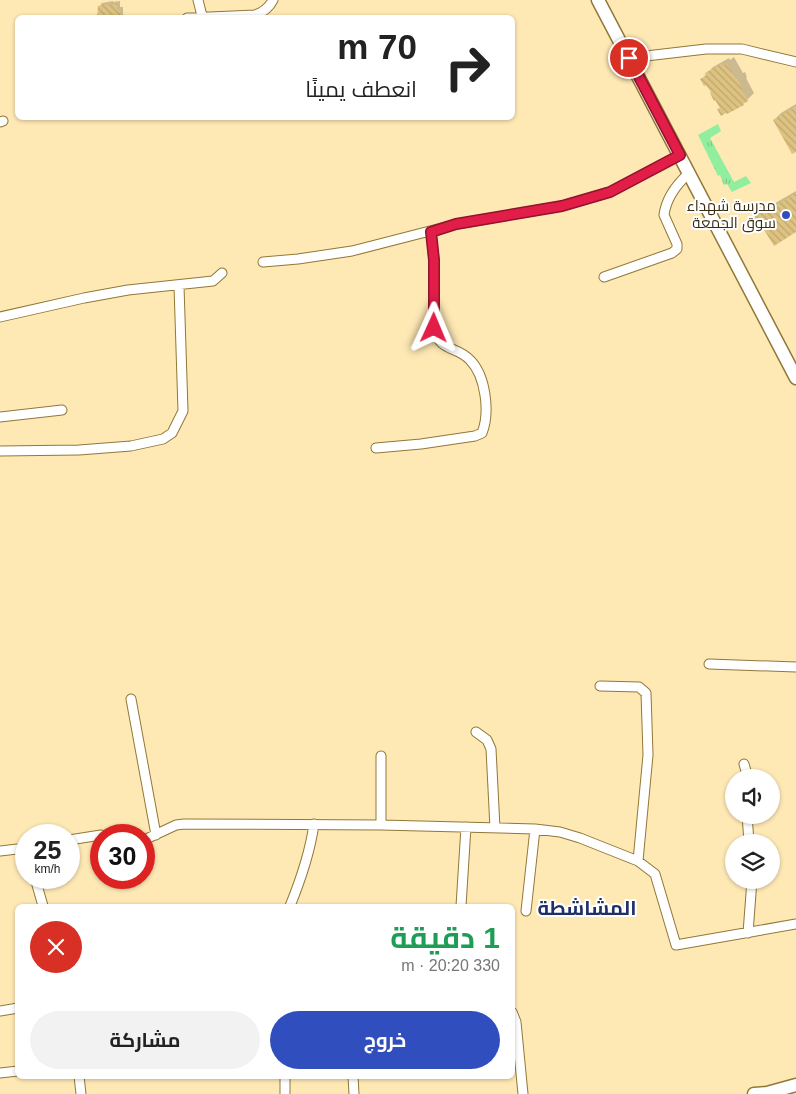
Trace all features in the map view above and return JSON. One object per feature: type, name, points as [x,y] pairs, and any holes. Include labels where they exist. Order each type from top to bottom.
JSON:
[{"type":"street","points":[[198,0],[202,15]]},
{"type":"street","points":[[255,15],[264,12],[273,0]]},
{"type":"street","points":[[598,0],[796,378]]},
{"type":"street","points":[[629,58],[706,49],[742,49],[796,62]]},
{"type":"street","points":[[262,262],[352,251],[456,224],[562,206],[610,192],[680,155]]},
{"type":"street","points":[[604,277],[672,253],[676,249],[677,244],[664,215],[664,210],[681,180],[689,173]]},
{"type":"street","points":[[376,448],[475,436],[482,433],[486,424],[484,396],[477,370],[469,358],[446,347],[439,342],[436,335],[434,328],[434,260],[431,232]]},
{"type":"street","points":[[0,317],[119,292],[213,281],[222,273]]},
{"type":"street","points":[[0,451],[79,450],[131,446],[163,439],[172,433],[183,412],[180,286]]},
{"type":"street","points":[[0,417],[62,410]]},
{"type":"street","points":[[709,664],[796,666]]},
{"type":"street","points":[[600,686],[639,687],[646,693],[648,755],[638,861]]},
{"type":"street","points":[[131,698],[156,835],[184,824],[381,825],[535,829],[560,832],[638,861],[655,874],[676,945],[796,924]]},
{"type":"street","points":[[476,732],[487,740],[491,749],[495,828]]},
{"type":"street","points":[[381,825],[382,756]]},
{"type":"street","points":[[744,764],[745,769]]},
{"type":"street","points":[[291,904],[306,867],[314,824]]},
{"type":"street","points":[[462,904],[466,827]]},
{"type":"street","points":[[526,911],[535,829]]},
{"type":"street","points":[[0,850],[15,849]]},
{"type":"street","points":[[38,889],[42,904]]},
{"type":"street","points":[[748,933],[751,889]]},
{"type":"street","points":[[0,1012],[15,1009]]},
{"type":"street","points":[[515,1020],[523,1094]]},
{"type":"street","points":[[0,1074],[15,1072]]},
{"type":"street","points":[[80,1079],[82,1094]]},
{"type":"street","points":[[285,1079],[285,1094]]},
{"type":"street","points":[[353,1079],[354,1094]]},
{"type":"street","points":[[754,1094],[767,1093],[796,1085]]},
{"type":"green space","points":[[718,124],[721,131],[710,138],[734,182],[746,176],[751,183],[732,192],[727,184],[724,185],[720,175],[718,176],[698,135]]},
{"type":"building","points":[[117,4],[117,10],[120,10],[121,15],[97,15],[98,6]]},
{"type":"building","points":[[727,63],[741,85],[748,101],[744,105],[721,116],[717,109],[720,108],[714,101],[711,92],[700,79],[706,76],[705,73],[721,64],[723,66]]},
{"type":"building","points":[[796,106],[796,128],[794,129],[796,133],[796,152],[792,154],[773,120]]},
{"type":"building","points":[[796,193],[796,232],[774,246],[763,228],[757,231],[750,220]]},
{"type":"place","name":"مدرسة شهداء سوق الجمعة","points":[[786,215]]},
{"type":"district","name":"المشاشطة","points":[[587,908]]},
{"type":"route","points":[[434,328],[434,260],[431,232],[456,224],[562,206],[610,192],[680,155],[629,58]]}]
